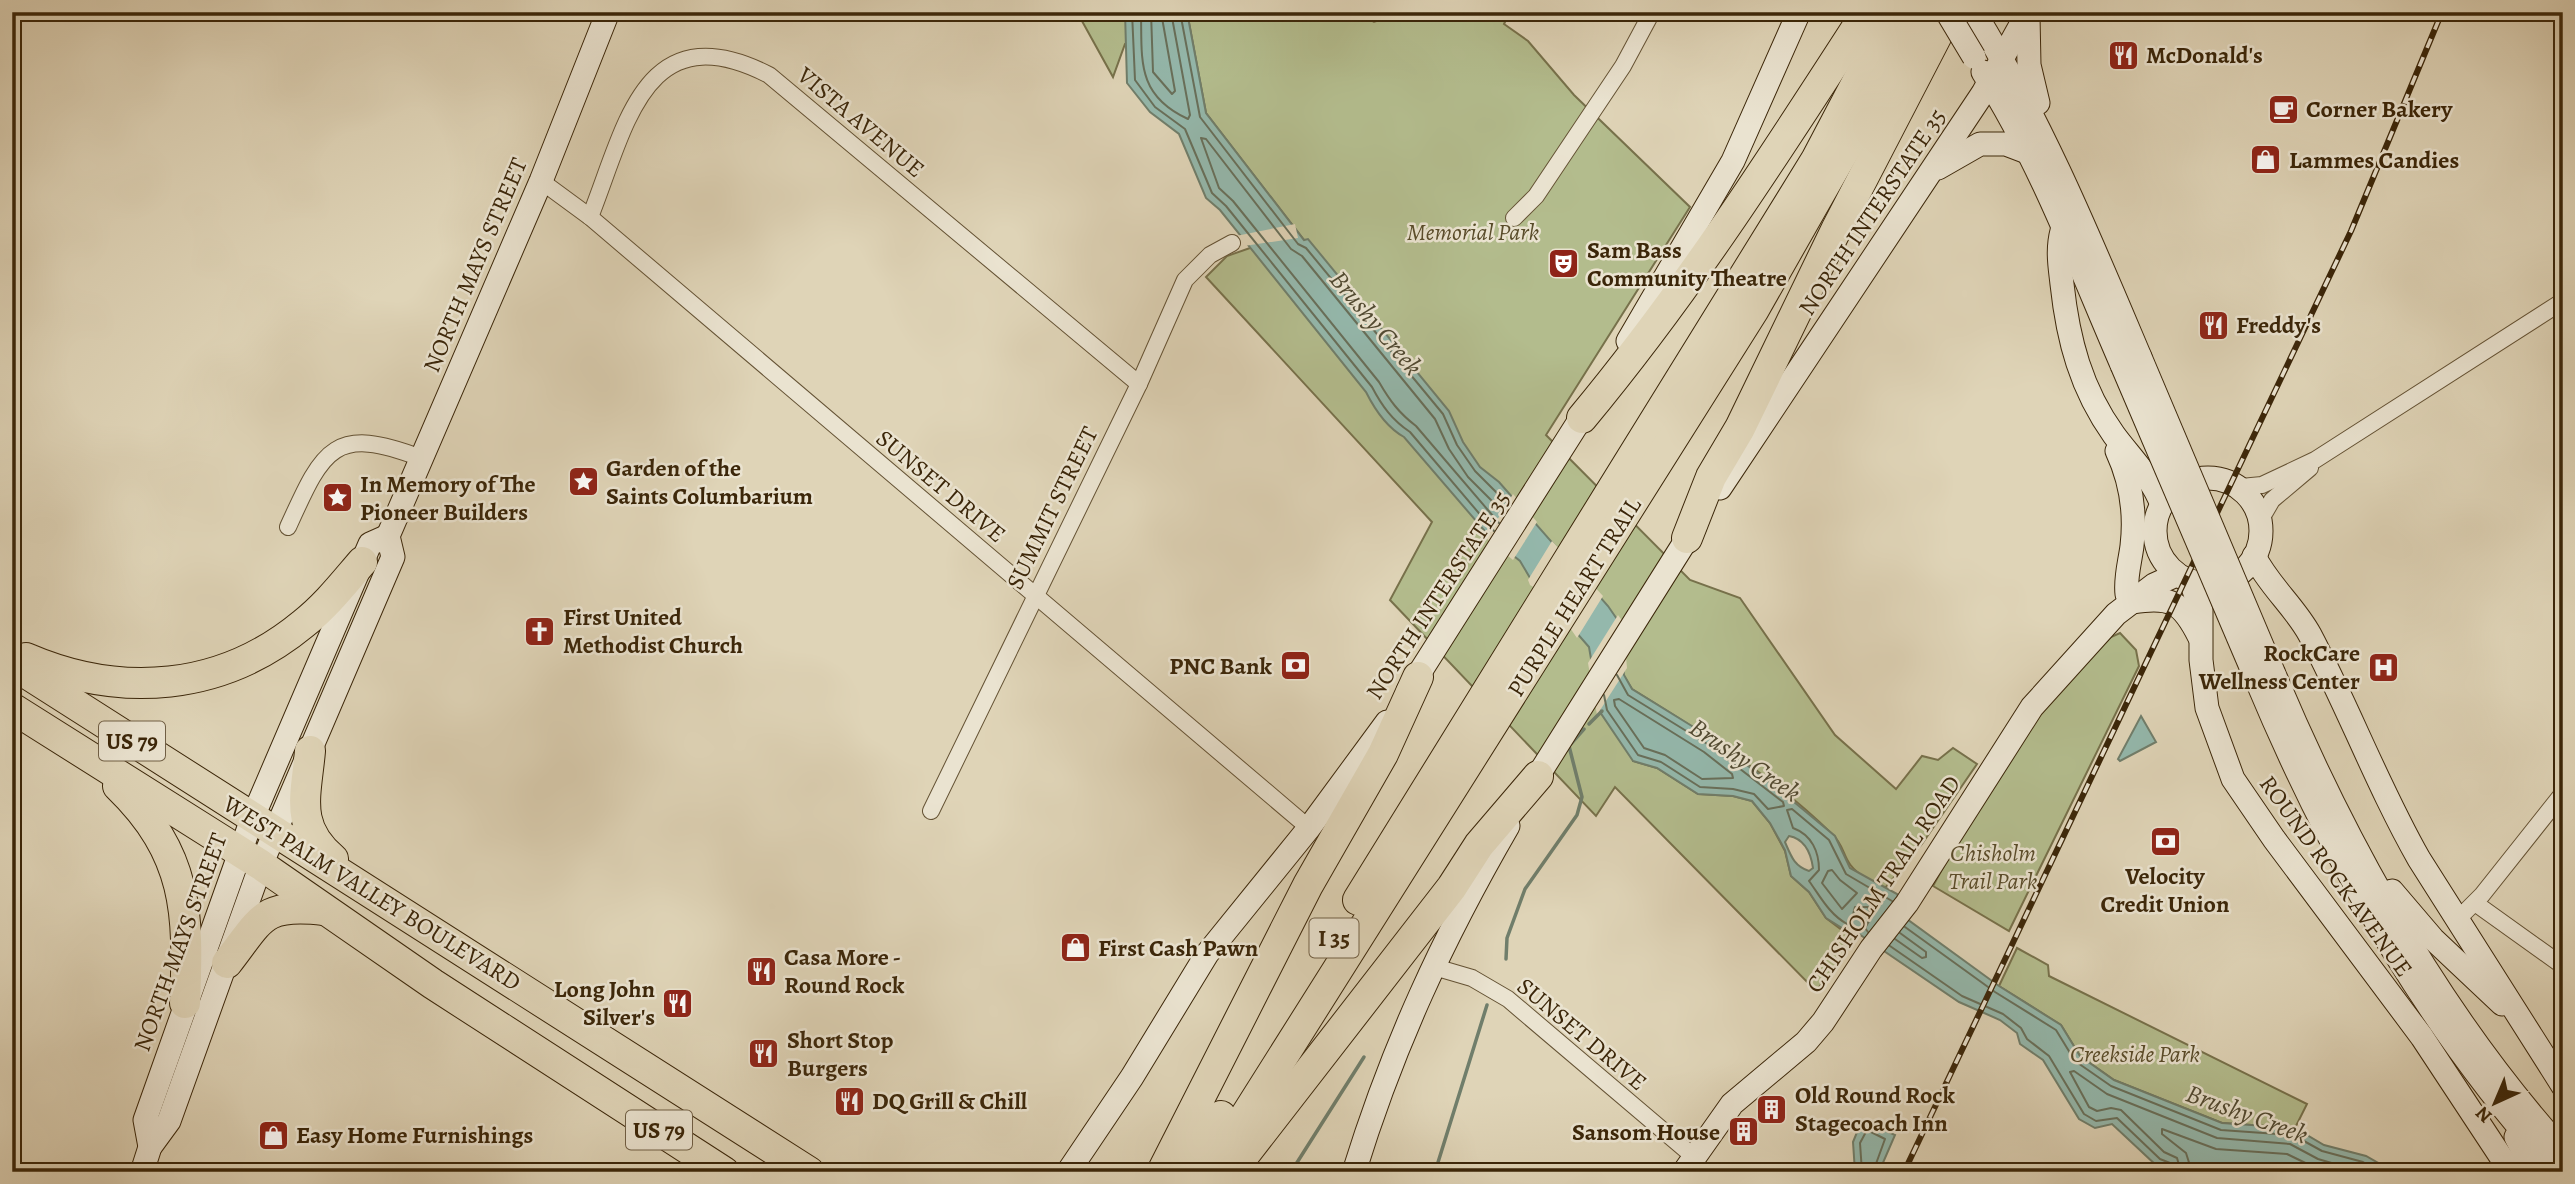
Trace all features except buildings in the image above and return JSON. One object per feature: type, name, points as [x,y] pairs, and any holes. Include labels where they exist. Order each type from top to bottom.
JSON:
[{"type":"highway","points":[[1579,423],[1648,337],[1725,231],[1867,12]]},
{"type":"highway","name":"PURPLE HEART TRAIL","points":[[1634,481],[1816,160],[1894,12]]},
{"type":"highway","name":"PURPLE HEART TRAIL","points":[[1185,1172],[1487,712],[1634,481],[1759,300],[1923,12]]},
{"type":"highway","points":[[1687,538],[1711,477],[1740,428],[1836,230],[1948,12]]},
{"type":"highway","points":[[12,652],[68,674],[117,684],[160,683],[205,675],[248,660],[303,624],[362,562]]},
{"type":"highway","name":"WEST PALM VALLEY BOULEVARD","points":[[12,664],[809,1172]]},
{"type":"highway","points":[[1161,1172],[1308,886],[1383,754],[1422,670]]},
{"type":"highway","name":"US 79","points":[[12,708],[46,730]]},
{"type":"highway","name":"PURPLE HEART TRAIL","points":[[1210,1172],[1487,712]]},
{"type":"highway","points":[[46,730],[130,798],[167,851],[186,909],[186,1003]]},
{"type":"highway","name":"WEST PALM VALLEY BOULEVARD","points":[[46,730],[251,859],[324,910],[724,1172]]},
{"type":"highway","points":[[310,751],[305,805],[308,830],[319,847],[367,888]]},
{"type":"highway","points":[[1231,1172],[1444,897],[1479,845],[1541,770]]},
{"type":"highway","points":[[227,963],[258,923],[272,911],[295,906],[324,910]]},
{"type":"highway","points":[[529,1044],[591,1064],[608,1042]]},
{"type":"highway","points":[[594,1088],[615,1072],[629,1072],[676,1087]]},
{"type":"main road","name":"NORTH MAYS STREET","points":[[264,826],[310,751],[393,557],[388,536],[541,181],[608,12]]},
{"type":"main road","name":"NORTH INTERSTATE 35","points":[[1068,1172],[1132,1077],[1206,954],[1362,760],[1579,423],[1733,161],[1798,12]]},
{"type":"main road","points":[[1948,12],[1990,82],[2027,152],[2131,361]]},
{"type":"main road","points":[[1975,12],[2053,153],[2131,361],[2265,678],[2319,820],[2381,930],[2427,1002],[2515,1124],[2558,1172]]},
{"type":"main road","name":"NORTH INTERSTATE 35","points":[[1353,1172],[1372,1112],[1431,966],[1541,770],[1687,538],[1990,82],[2028,12]]},
{"type":"main road","points":[[2028,12],[2031,79],[2051,138],[2053,153]]},
{"type":"main road","points":[[1931,170],[1947,165],[1980,144],[2006,144],[2027,152]]},
{"type":"main road","points":[[2063,228],[2058,246],[2073,354],[2090,396],[2113,434],[2152,482],[2162,505]]},
{"type":"main road","points":[[2113,434],[2133,502],[2134,523],[2125,603],[2153,599],[2175,603],[2191,620],[2200,638]]},
{"type":"main road","points":[[2201,478],[2228,480],[2241,487],[2255,502],[2261,519],[2261,536],[2255,556],[2244,570],[2229,580],[2212,584],[2183,578],[2164,562],[2157,547],[2155,526],[2162,505],[2181,485],[2201,478]]},
{"type":"main road","name":"NORTH MAYS STREET","points":[[150,1147],[145,1120],[186,1003],[251,859],[362,562],[370,544],[388,536]]},
{"type":"main road","name":"CHISHOLM TRAIL ROAD","points":[[1688,1164],[1732,1104],[1806,1042],[1871,948],[1907,903],[2016,729],[2051,684],[2125,603],[2157,547]]},
{"type":"main road","points":[[2255,556],[2266,578],[2307,629],[2397,820],[2563,1086]]},
{"type":"main road","name":"CHISHOLM TRAIL ROAD","points":[[2125,603],[2151,586],[2183,578]]},
{"type":"main road","name":"ROUND ROCK AVENUE","points":[[2183,578],[2201,610],[2200,638],[2207,708],[2233,779],[2274,839],[2422,1037],[2511,1172]]},
{"type":"main road","points":[[2200,638],[2213,618],[2236,598],[2252,594],[2285,600]]},
{"type":"main road","points":[[2265,678],[2411,945],[2464,1024],[2563,1151]]},
{"type":"main road","name":"NORTH MAYS STREET","points":[[142,1172],[150,1147],[169,1121],[227,963],[251,859]]},
{"type":"main road","points":[[2371,876],[2396,894],[2433,939],[2519,1016]]},
{"type":"main road","points":[[2515,1124],[2517,1143],[2534,1172]]},
{"type":"street","points":[[1514,218],[1536,196],[1623,66],[1652,12]]},
{"type":"street","name":"VISTA AVENUE","points":[[590,217],[633,108],[652,78],[667,67],[697,56],[732,58],[769,75],[1139,384]]},
{"type":"street","name":"SUNSET DRIVE","points":[[541,181],[590,217],[1309,828]]},
{"type":"street","name":"SUMMIT STREET","points":[[931,811],[1139,384],[1185,280],[1210,255],[1232,243]]},
{"type":"street","points":[[2241,487],[2262,485],[2315,460],[2563,300]]},
{"type":"street","points":[[288,527],[310,479],[338,449],[364,441],[392,447],[421,458]]},
{"type":"street","points":[[2261,519],[2273,500],[2315,460]]},
{"type":"street","points":[[2458,919],[2475,903],[2563,793]]},
{"type":"street","points":[[2475,903],[2563,966]]},
{"type":"street","name":"SUNSET DRIVE","points":[[1431,966],[1472,978],[1508,999],[1688,1164]]},
{"type":"green space","points":[[1077,12],[1183,12],[1125,44],[1113,77]]},
{"type":"green space","name":"Memorial Park","points":[[1187,12],[1357,12],[1374,22],[1401,12],[1510,12],[1504,24],[1528,41],[1574,95],[1690,207],[1546,435],[1690,580],[1740,598],[1835,735],[1896,789],[1922,756],[1938,760],[1953,748],[1977,764],[1922,844],[1886,887],[1881,886],[1858,873],[1848,862],[1841,845],[1832,834],[1786,793],[1710,738],[1632,689],[1624,676],[1633,761],[1657,768],[1698,794],[1733,796],[1752,801],[1770,823],[1785,851],[1791,876],[1809,892],[1826,918],[1855,940],[1816,991],[1615,787],[1596,816],[1390,600],[1432,522],[1206,277],[1227,256],[1250,248],[1304,240],[1206,113]]},
{"type":"green space","name":"Chisholm Trail Park","points":[[2120,633],[2136,650],[2139,666],[2009,931],[1933,886],[1977,805],[2055,693],[2111,637]]},
{"type":"green space","name":"Creekside Park","points":[[2017,948],[2048,965],[2049,976],[2307,1104],[2295,1128],[2222,1123],[2114,1080],[2080,1056],[2061,1025],[1999,986]]},
{"type":"water","name":"Brushy Creek","points":[[1125,12],[1187,12],[1206,113],[1304,240],[1308,239],[1449,411],[1463,442],[1480,467],[1499,482],[1608,606],[1619,622],[1624,675],[1632,689],[1713,739],[1782,792],[1835,836],[1850,868],[1897,894],[1907,919],[1999,986],[2061,1025],[2080,1056],[2114,1080],[2222,1123],[2295,1128],[2324,1145],[2366,1156],[2394,1172],[2269,1172],[2241,1168],[2239,1172],[2176,1172],[2157,1166],[2112,1124],[2095,1128],[2079,1119],[2043,1060],[2020,1044],[2017,1033],[2000,1020],[1959,1002],[1853,930],[1850,933],[1826,918],[1809,892],[1791,876],[1785,850],[1770,823],[1752,801],[1733,796],[1698,794],[1657,768],[1633,761],[1600,712],[1589,647],[1533,583],[1520,561],[1489,536],[1404,437],[1382,418],[1366,392],[1220,210],[1206,198],[1179,134],[1150,112],[1127,83]],"holes":[[[1789,836],[1795,838],[1809,853],[1813,868],[1809,871],[1796,863],[1787,847],[1785,842]]]},
{"type":"water","points":[[2141,716],[2156,742],[2120,761],[2118,759]]},
{"type":"water","points":[[1862,1120],[1895,1135],[1879,1172],[1855,1172],[1853,1142]]},
{"type":"pier","points":[[1295,224],[1298,238],[1244,246],[1236,236]]},
{"type":"pier","points":[[1513,494],[1537,522],[1513,560],[1486,538]]},
{"type":"pier","points":[[1552,541],[1603,596],[1577,638],[1548,596],[1530,585],[1528,580]]},
{"type":"pier","points":[[1618,615],[1623,622],[1627,668],[1597,715],[1588,663]]},
{"type":"waterway","points":[[1589,724],[1602,711]]},
{"type":"waterway","points":[[1506,959],[1507,938],[1525,889],[1577,815],[1582,797],[1569,746],[1584,729]]},
{"type":"waterway","points":[[1435,1172],[1487,1005]]},
{"type":"waterway","points":[[1291,1172],[1364,1057]]},
{"type":"railway","points":[[1904,1172],[2351,231],[2442,12]]},
{"type":"place","name":"McDonald's","points":[[2123,55]]},
{"type":"place","name":"Corner Bakery","points":[[2283,109]]},
{"type":"place","name":"Lammes Candies","points":[[2266,160]]},
{"type":"place","name":"Sam Bass Community Theatre","points":[[1564,264]]},
{"type":"place","name":"Freddy's","points":[[2213,325]]},
{"type":"place","name":"Garden of the Saints Columbarium","points":[[583,482]]},
{"type":"place","name":"In Memory of The Pioneer Builders","points":[[337,498]]},
{"type":"place","name":"First United Methodist Church","points":[[540,631]]},
{"type":"place","name":"PNC Bank","points":[[1295,666]]},
{"type":"place","name":"RockCare Wellness Center","points":[[2383,667]]},
{"type":"place","name":"Velocity Credit Union","points":[[2165,842]]},
{"type":"place","name":"First Cash Pawn","points":[[1075,948]]},
{"type":"place","name":"Casa More - Round Rock","points":[[761,971]]},
{"type":"place","name":"Long John Silver's","points":[[678,1003]]},
{"type":"place","name":"Short Stop Burgers","points":[[764,1054]]},
{"type":"place","name":"DQ Grill & Chill","points":[[849,1101]]},
{"type":"place","name":"Old Round Rock Stagecoach Inn","points":[[1772,1109]]},
{"type":"place","name":"Sansom House","points":[[1743,1132]]},
{"type":"place","name":"Easy Home Furnishings","points":[[273,1135]]}]
